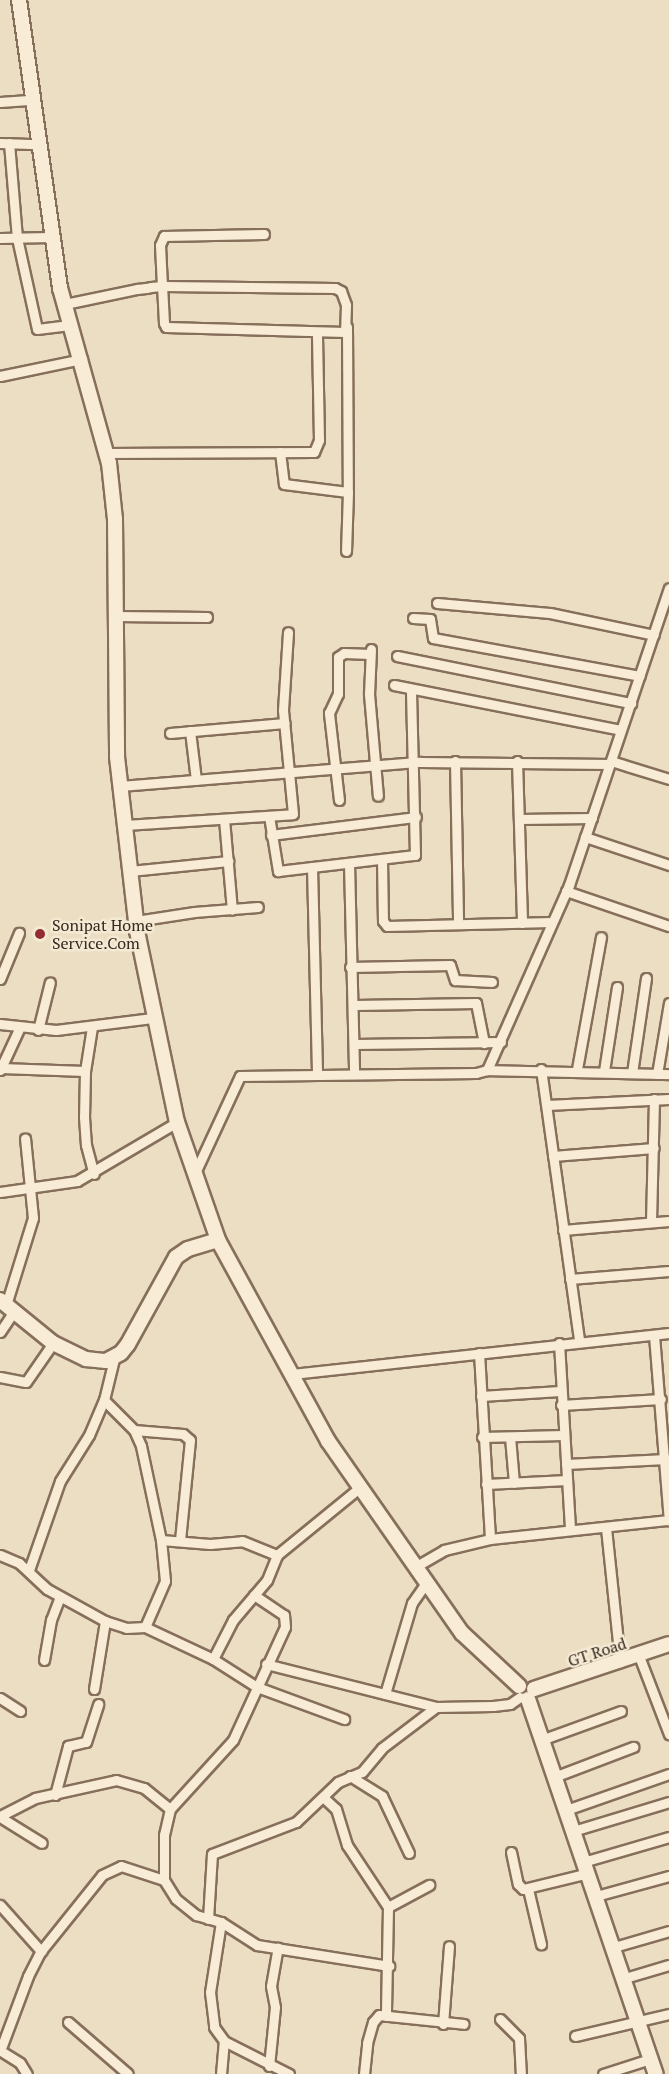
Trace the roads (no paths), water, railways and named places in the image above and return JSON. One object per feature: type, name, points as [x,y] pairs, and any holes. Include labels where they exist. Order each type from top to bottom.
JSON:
[{"type":"street","points":[[19,0],[51,237],[65,304],[107,453],[115,519],[115,616],[120,786],[136,921],[153,1018],[177,1122],[194,1177],[218,1240],[358,1489],[477,1652],[525,1693],[625,1978],[656,2074]]},
{"type":"street","points":[[0,102],[32,100]]},
{"type":"street","points":[[38,144],[4,143],[17,238],[36,329],[72,325]]},
{"type":"street","points":[[264,234],[164,236],[160,245],[167,328],[343,332],[347,327]]},
{"type":"street","points":[[0,238],[51,237]]},
{"type":"street","points":[[65,304],[162,286],[337,288],[345,300],[347,327],[346,551]]},
{"type":"street","points":[[107,453],[312,452],[317,448],[317,332]]},
{"type":"street","points":[[0,376],[82,359]]},
{"type":"street","points":[[280,452],[284,484],[348,492]]},
{"type":"street","points":[[487,1070],[566,891],[669,588]]},
{"type":"street","points":[[437,603],[542,612],[654,635]]},
{"type":"street","points":[[115,616],[207,617]]},
{"type":"street","points":[[413,618],[430,619],[433,638],[640,676]]},
{"type":"street","points":[[125,825],[269,816],[294,812],[285,723],[288,632]]},
{"type":"street","points":[[339,800],[329,713],[338,694],[338,657],[344,653],[370,651],[369,694],[378,796]]},
{"type":"street","points":[[397,656],[631,703]]},
{"type":"street","points":[[394,685],[621,730]]},
{"type":"street","points":[[269,816],[276,870],[416,855],[411,689]]},
{"type":"street","points":[[170,733],[285,723]]},
{"type":"street","points":[[190,731],[196,780]]},
{"type":"street","points":[[120,786],[414,762],[455,761],[611,762],[669,779]]},
{"type":"street","points":[[455,761],[458,924]]},
{"type":"street","points":[[517,761],[522,923]]},
{"type":"street","points":[[271,835],[416,817]]},
{"type":"street","points":[[519,819],[592,818]]},
{"type":"street","points":[[224,819],[232,910]]},
{"type":"street","points":[[585,837],[669,865]]},
{"type":"street","points":[[382,860],[384,924],[552,922]]},
{"type":"street","points":[[130,871],[228,861]]},
{"type":"street","points":[[350,863],[350,966],[355,1005],[354,1072]]},
{"type":"street","points":[[312,867],[317,1072]]},
{"type":"street","points":[[566,891],[669,926]]},
{"type":"street","points":[[136,921],[258,907]]},
{"type":"street","points":[[0,979],[19,933]]},
{"type":"street","points":[[577,1069],[601,937]]},
{"type":"street","points":[[0,950],[11,953]]},
{"type":"street","points":[[350,966],[450,965],[455,980],[492,982]]},
{"type":"street","points":[[632,1073],[646,978]]},
{"type":"street","points":[[38,1030],[50,982]]},
{"type":"street","points":[[604,1071],[617,987]]},
{"type":"street","points":[[355,1005],[476,1003],[484,1043]]},
{"type":"street","points":[[657,1074],[669,1003]]},
{"type":"street","points":[[0,1024],[19,1029],[38,1030],[92,1027],[153,1018]]},
{"type":"street","points":[[92,1027],[85,1071],[86,1145],[94,1174]]},
{"type":"street","points":[[19,1029],[0,1069],[85,1071]]},
{"type":"street","points":[[355,1044],[501,1042]]},
{"type":"street","points":[[194,1177],[240,1076],[317,1072],[476,1073],[487,1070],[541,1069],[669,1074]]},
{"type":"street","points":[[541,1069],[579,1341]]},
{"type":"street","points":[[651,1222],[654,1099]]},
{"type":"street","points":[[547,1105],[669,1099]]},
{"type":"street","points":[[0,1192],[30,1190],[94,1174],[177,1122]]},
{"type":"street","points":[[0,1332],[31,1228],[25,1138]]},
{"type":"street","points":[[553,1156],[654,1148]]},
{"type":"street","points":[[563,1230],[669,1221]]},
{"type":"street","points":[[29,1570],[60,1481],[89,1435],[104,1400],[114,1359],[128,1344],[176,1257],[188,1249],[218,1240]]},
{"type":"street","points":[[570,1279],[669,1271]]},
{"type":"street","points":[[7,1305],[53,1343],[86,1359],[114,1359]]},
{"type":"street","points":[[292,1374],[559,1343],[669,1333]]},
{"type":"street","points":[[415,1567],[444,1550],[490,1539],[570,1528],[606,1528],[669,1520],[663,1392],[654,1335]]},
{"type":"street","points":[[0,1377],[26,1382],[53,1343]]},
{"type":"street","points":[[559,1343],[560,1391],[570,1528]]},
{"type":"street","points":[[479,1353],[482,1437],[490,1539]]},
{"type":"street","points":[[481,1395],[560,1391]]},
{"type":"street","points":[[561,1405],[663,1392]]},
{"type":"street","points":[[104,1400],[134,1430],[147,1464],[161,1540],[165,1581],[145,1627]]},
{"type":"street","points":[[134,1430],[183,1434],[190,1440],[180,1541]]},
{"type":"street","points":[[482,1437],[563,1435]]},
{"type":"street","points":[[510,1437],[514,1483]]},
{"type":"street","points":[[566,1464],[666,1460]]},
{"type":"street","points":[[486,1484],[567,1480]]},
{"type":"street","points":[[213,1659],[233,1620],[271,1572],[277,1555],[358,1489]]},
{"type":"street","points":[[606,1528],[620,1662]]},
{"type":"street","points":[[161,1540],[210,1544],[242,1540],[277,1555]]},
{"type":"street","points":[[0,1556],[29,1570],[42,1586],[105,1621],[126,1628],[145,1627],[213,1659],[257,1687],[344,1719]]},
{"type":"street","points":[[385,1694],[412,1603],[426,1583]]},
{"type":"street","points":[[164,1880],[164,1835],[170,1809],[233,1740],[287,1623],[284,1615],[254,1595]]},
{"type":"street","points":[[44,1660],[51,1620],[60,1597]]},
{"type":"street","points":[[94,1689],[105,1621]]},
{"type":"street","name":"GT Road","points":[[525,1693],[669,1644]]},
{"type":"street","points":[[639,1656],[669,1734]]},
{"type":"street","points":[[267,1664],[436,1707],[510,1704],[525,1693]]},
{"type":"street","points":[[0,1698],[20,1712]]},
{"type":"street","points":[[55,1795],[68,1746],[86,1742],[98,1704]]},
{"type":"street","points":[[208,1919],[212,1854],[282,1830],[350,1776],[362,1772],[382,1748],[436,1707]]},
{"type":"street","points":[[541,1740],[621,1711]]},
{"type":"street","points":[[554,1777],[633,1747]]},
{"type":"street","points":[[566,1810],[669,1774]]},
{"type":"street","points":[[350,1776],[382,1796],[409,1853]]},
{"type":"street","points":[[42,1843],[0,1816],[30,1800],[123,1780],[144,1788],[170,1809]]},
{"type":"street","points":[[324,1798],[336,1809],[351,1852],[388,1907],[389,1966],[386,2016]]},
{"type":"street","points":[[573,1831],[669,1802]]},
{"type":"street","points":[[511,1852],[518,1884],[528,1889],[669,1837]]},
{"type":"street","points":[[27,2074],[20,2063],[0,2051],[28,1976],[41,1951],[111,1868],[121,1866],[164,1880],[186,1908],[208,1919],[221,1922],[257,1945],[389,1966]]},
{"type":"street","points":[[596,1896],[669,1876]]},
{"type":"street","points":[[388,1907],[429,1885]]},
{"type":"street","points":[[528,1889],[541,1944]]},
{"type":"street","points":[[0,1905],[41,1951]]},
{"type":"street","points":[[221,1922],[209,2007],[210,2020],[224,2041],[269,2066],[289,2074]]},
{"type":"street","points":[[614,1947],[669,1930]]},
{"type":"street","points":[[443,2024],[449,1946]]},
{"type":"street","points":[[269,2066],[275,2007],[271,1986],[278,1948]]},
{"type":"street","points":[[625,1978],[669,1965]]},
{"type":"street","points":[[576,2036],[669,2014]]},
{"type":"street","points":[[364,2074],[373,2022],[379,2015],[443,2024],[464,2024]]},
{"type":"street","points":[[500,2019],[519,2038],[522,2074]]},
{"type":"street","points":[[68,2022],[128,2074]]},
{"type":"street","points":[[220,2074],[224,2041]]},
{"type":"street","points":[[603,2074],[650,2059]]},
{"type":"place","name":"Sonipat Home Service.Com","points":[[40,934]]}]
